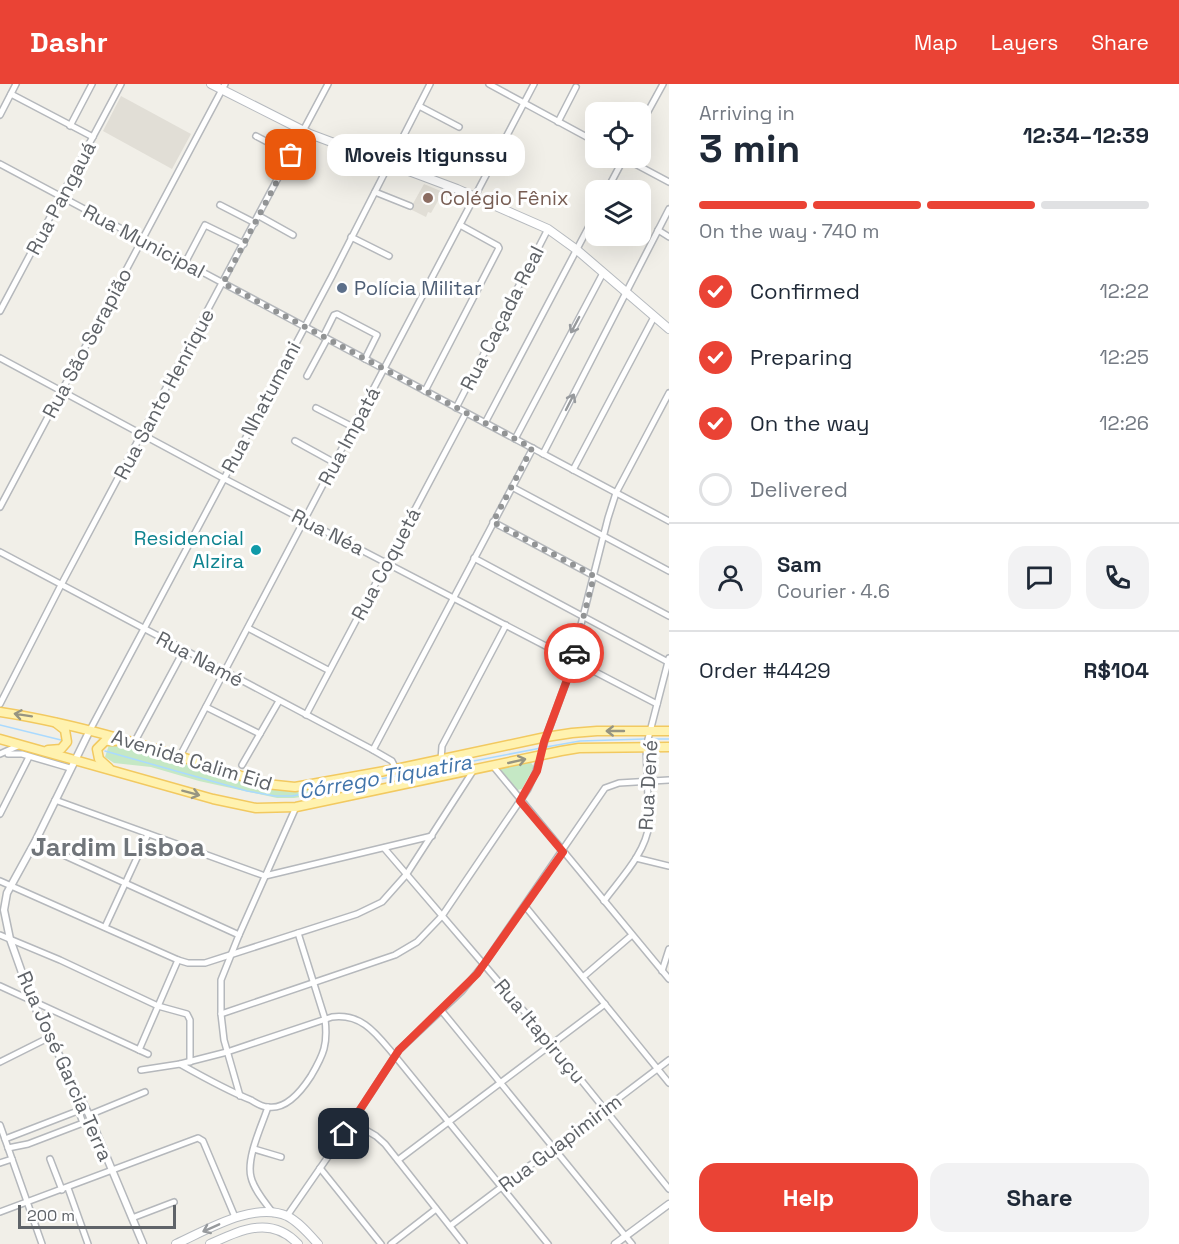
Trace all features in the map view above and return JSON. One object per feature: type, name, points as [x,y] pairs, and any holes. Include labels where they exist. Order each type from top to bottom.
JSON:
[{"type":"main road","points":[[211,84],[223,87],[304,131],[475,197],[548,228],[669,329]]},
{"type":"main road","name":"Avenida Calim Eid","points":[[0,712],[46,719],[90,730],[266,784],[286,787],[597,731],[649,733],[669,731]]},
{"type":"main road","points":[[31,753],[57,750],[66,743],[67,734],[64,728],[46,719]]},
{"type":"main road","name":"Avenida Calim Eid","points":[[0,739],[20,745],[31,753],[72,764],[117,772],[240,806],[275,809],[296,807],[472,771],[541,752],[646,744],[669,747]]},
{"type":"main road","points":[[117,772],[100,761],[97,753],[98,747],[107,741],[134,743]]},
{"type":"main road","points":[[176,1244],[235,1217],[273,1213],[287,1216],[300,1225],[318,1244]]},
{"type":"main road","points":[[210,1244],[246,1228],[268,1227],[281,1231],[298,1244]]},
{"type":"street","points":[[0,115],[16,84]]},
{"type":"street","points":[[70,126],[92,84]]},
{"type":"street","name":"Rua Pangauá","points":[[0,311],[121,84]]},
{"type":"street","name":"Rua Santo Henrique","points":[[0,704],[328,84]]},
{"type":"street","name":"Rua Nhatumani","points":[[90,730],[430,84]]},
{"type":"street","points":[[489,84],[585,136]]},
{"type":"street","name":"Rua Impatá","points":[[180,756],[534,84]]},
{"type":"street","points":[[651,106],[663,84]]},
{"type":"street","name":"Rua São Serapião","points":[[0,507],[223,87]]},
{"type":"street","points":[[558,122],[576,87]]},
{"type":"street","points":[[11,94],[93,137]]},
{"type":"street","points":[[419,106],[459,127]]},
{"type":"street","points":[[256,136],[291,155]]},
{"type":"street","name":"Rua Municipal","points":[[0,164],[669,521]]},
{"type":"street","points":[[643,168],[669,182]]},
{"type":"street","points":[[375,192],[410,206]]},
{"type":"street","points":[[220,205],[255,223]]},
{"type":"street","points":[[543,454],[669,208]]},
{"type":"street","points":[[259,216],[294,234]]},
{"type":"street","points":[[185,263],[205,225],[244,244]]},
{"type":"street","points":[[425,391],[499,248],[460,225]]},
{"type":"street","name":"Rua Caçada Real","points":[[456,408],[548,228]]},
{"type":"street","points":[[658,230],[669,237]]},
{"type":"street","points":[[486,423],[585,234]]},
{"type":"street","points":[[351,237],[389,256]]},
{"type":"street","points":[[515,439],[603,273]]},
{"type":"street","points":[[329,310],[380,338],[365,359]]},
{"type":"street","points":[[307,376],[336,314]]},
{"type":"street","points":[[573,470],[654,317]]},
{"type":"street","name":"Rua Néa","points":[[0,358],[223,478],[657,704]]},
{"type":"street","points":[[221,1014],[406,950],[442,916],[533,780],[545,739],[574,661],[583,617],[616,493],[669,393]]},
{"type":"street","points":[[316,408],[353,428]]},
{"type":"street","name":"Rua Coquetá","points":[[306,715],[466,413]]},
{"type":"street","points":[[295,441],[335,462]]},
{"type":"street","points":[[373,750],[532,448]]},
{"type":"street","points":[[513,487],[669,571]]},
{"type":"street","points":[[493,522],[669,616]]},
{"type":"street","name":"Rua Namé","points":[[0,552],[373,750],[392,761],[396,769]]},
{"type":"street","points":[[474,558],[669,660]]},
{"type":"street","points":[[441,760],[442,746],[506,625]]},
{"type":"street","points":[[248,628],[328,670]]},
{"type":"street","points":[[134,743],[183,650]]},
{"type":"street","name":"Rua Dené","points":[[604,901],[636,858],[648,830],[646,744],[669,660]]},
{"type":"street","points":[[242,765],[279,701]]},
{"type":"street","points":[[206,706],[260,734]]},
{"type":"street","name":"Rua José Garcia Terra","points":[[90,730],[11,886],[4,905],[10,939],[32,1001],[89,1115],[143,1244]]},
{"type":"street","points":[[0,754],[20,745]]},
{"type":"street","points":[[0,814],[31,753],[8,754]]},
{"type":"street","points":[[493,766],[669,979]]},
{"type":"street","points":[[0,881],[178,960],[188,963],[205,963],[375,907],[389,896],[406,874],[472,771]]},
{"type":"street","points":[[287,1216],[395,1056],[470,982],[563,852],[605,788],[619,783],[669,780]]},
{"type":"street","points":[[55,800],[265,876],[432,836]]},
{"type":"street","points":[[240,1096],[227,1052],[221,1014],[222,980],[239,935],[296,807]]},
{"type":"street","points":[[105,927],[148,834]]},
{"type":"street","points":[[35,842],[239,935]]},
{"type":"street","name":"Rua Itapiruçu","points":[[384,848],[552,1044],[669,1189]]},
{"type":"street","points":[[636,858],[669,866]]},
{"type":"street","points":[[525,906],[669,1083]]},
{"type":"street","points":[[180,1064],[240,1096],[268,1107],[283,1104],[304,1087],[324,1051],[327,1033],[326,1019],[298,933]]},
{"type":"street","points":[[0,935],[158,1006],[189,1016],[190,1062]]},
{"type":"street","points":[[583,977],[632,935]]},
{"type":"street","points":[[662,971],[669,949]]},
{"type":"street","points":[[139,1050],[178,960]]},
{"type":"street","points":[[0,986],[148,1054]]},
{"type":"street","points":[[398,1160],[605,1004]]},
{"type":"street","points":[[441,1010],[632,1244]]},
{"type":"street","points":[[141,1070],[190,1062],[227,1052],[326,1019],[340,1016],[362,1021],[395,1056],[548,1244]]},
{"type":"street","points":[[0,1062],[50,1037]]},
{"type":"street","name":"Rua Guapimirim","points":[[450,1226],[669,1060]]},
{"type":"street","points":[[89,1115],[145,1092]]},
{"type":"street","points":[[268,1107],[250,1167],[256,1189],[273,1213]]},
{"type":"street","points":[[5,1139],[75,1112],[79,1112],[83,1123],[28,1144],[8,1148]]},
{"type":"street","points":[[352,1122],[380,1138],[464,1244]]},
{"type":"street","points":[[0,1125],[42,1244]]},
{"type":"street","points":[[0,1212],[195,1139],[202,1139],[235,1217]]},
{"type":"street","points":[[254,1149],[281,1157]]},
{"type":"street","points":[[0,1163],[12,1159]]},
{"type":"street","points":[[50,1159],[88,1244]]},
{"type":"street","points":[[320,1168],[381,1244]]},
{"type":"street","points":[[132,1218],[174,1202]]},
{"type":"street","points":[[615,1244],[669,1204]]},
{"type":"street","points":[[392,1244],[436,1209]]},
{"type":"shaded area","points":[[121,96],[191,134],[172,169],[103,131]]},
{"type":"shaded area","name":"Colégio Fênix","points":[[424,184],[443,192],[431,213],[428,212],[426,217],[410,209]]},
{"type":"green space","points":[[118,744],[200,764],[266,789],[285,791],[338,782],[340,791],[294,798],[277,798],[199,781],[151,767],[114,763],[105,757],[109,745]]},
{"type":"green space","points":[[530,761],[534,767],[522,789],[517,790],[501,770],[502,767]]},
{"type":"waterway","name":"Córrego Tiquatira","points":[[0,725],[61,740]]},
{"type":"waterway","name":"Córrego Tiquatira","points":[[546,747],[580,741],[645,739]]},
{"type":"waterway","name":"Córrego Tiquatira","points":[[650,739],[669,739]]},
{"type":"waterway","name":"Córrego Tiquatira","points":[[105,751],[247,791],[275,796],[292,796],[541,748]]},
{"type":"way so far","points":[[291,155],[223,283],[532,448],[493,522],[594,576],[574,653]]},
{"type":"place","name":"Moveis Itigunssu","points":[[291,155]]},
{"type":"place","name":"Colégio Fênix","points":[[428,198]]},
{"type":"place","name":"Polícia Militar","points":[[342,288]]},
{"type":"place","name":"Residencial Alzira","points":[[256,550]]},
{"type":"district","name":"Jardim Lisboa","points":[[118,847]]},
{"type":"route","points":[[344,1134],[399,1050],[477,974],[563,852],[520,801],[537,771],[544,742],[574,661],[574,653]]}]
